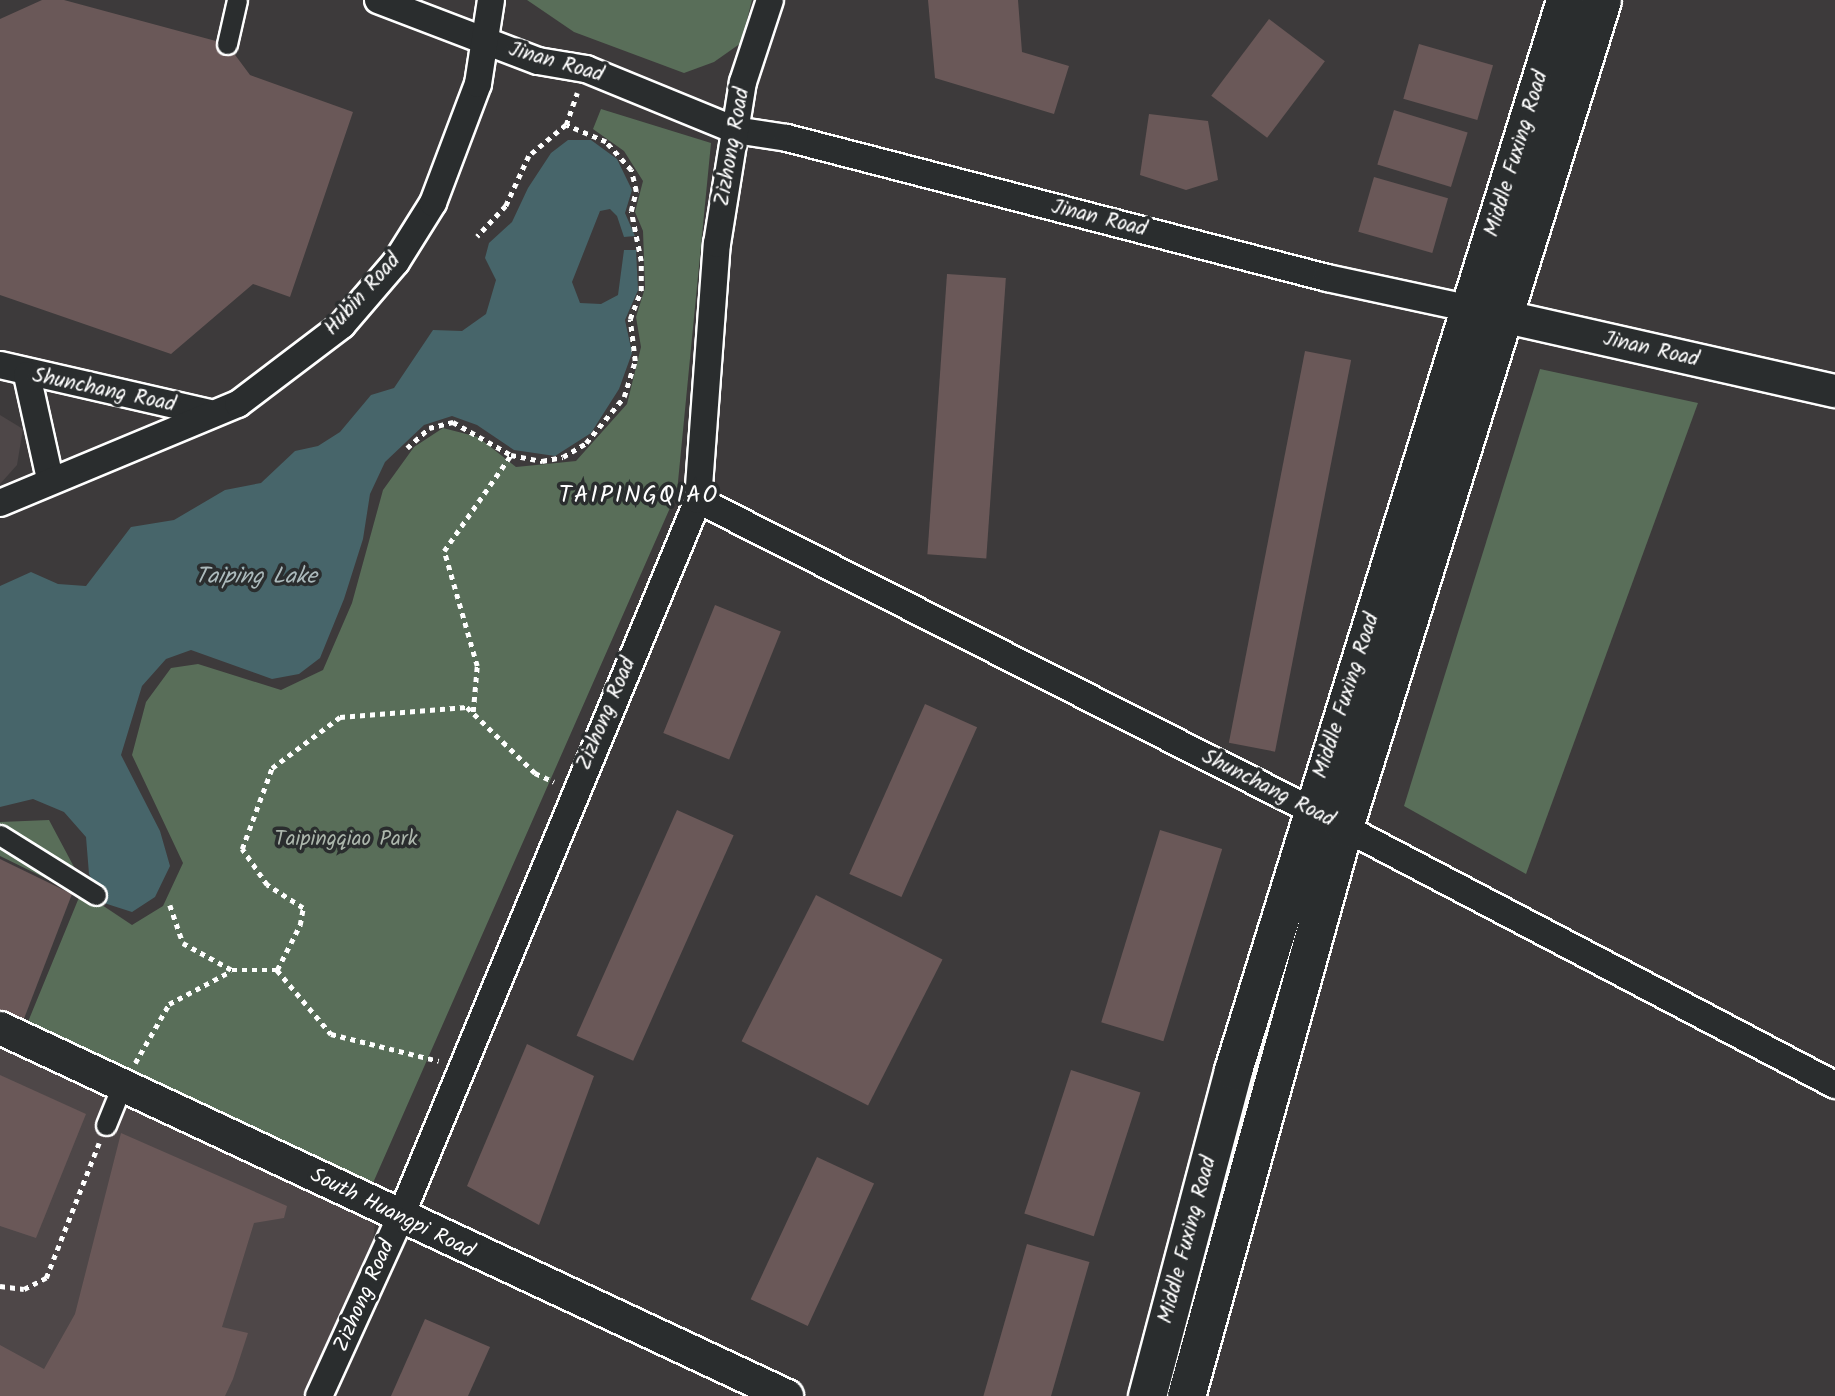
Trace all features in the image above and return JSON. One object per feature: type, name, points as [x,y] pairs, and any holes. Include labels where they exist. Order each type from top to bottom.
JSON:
[{"type":"main road","name":"Middle Fuxing Road","points":[[1147,1396],[1233,1070],[1311,810],[1564,0]]},
{"type":"main road","name":"Middle Fuxing Road","points":[[1186,1396],[1344,827],[1507,317],[1602,0]]},
{"type":"street","points":[[226,44],[237,0]]},
{"type":"street","name":"Jinan Road","points":[[378,0],[538,61],[586,69],[734,130],[787,138],[1327,278],[1835,391]]},
{"type":"street","name":"Hubin Road","points":[[0,503],[209,413],[238,404],[271,384],[342,325],[396,262],[433,203],[478,84],[491,0]]},
{"type":"street","name":"Zizhong Road","points":[[319,1396],[400,1218],[574,791],[698,500],[704,468],[706,336],[734,130],[770,0]]},
{"type":"street","name":"Shunchang Road","points":[[0,365],[27,375],[209,413]]},
{"type":"street","points":[[27,375],[50,480]]},
{"type":"street","name":"Shunchang Road","points":[[698,500],[1344,827],[1835,1086]]},
{"type":"street","points":[[0,835],[96,895]]},
{"type":"street","name":"South Huangpi Road","points":[[0,1028],[123,1083],[400,1218],[787,1396]]},
{"type":"street","points":[[106,1125],[123,1083]]},
{"type":"path","points":[[477,237],[506,206],[529,156],[566,125],[586,69]]},
{"type":"path","points":[[407,448],[429,428],[453,422],[511,455],[542,461],[563,457],[586,443],[624,397],[635,361],[630,319],[641,291],[641,261],[631,211],[636,191],[631,170],[606,142],[566,125]]},
{"type":"path","points":[[473,713],[477,666],[444,551],[511,455]]},
{"type":"path","points":[[276,970],[300,925],[303,908],[267,885],[242,849],[272,768],[340,717],[467,707],[534,773],[574,791]]},
{"type":"path","points":[[170,905],[183,943],[232,970]]},
{"type":"path","points":[[123,1083],[169,1004],[232,970],[276,970],[331,1034],[461,1067]]},
{"type":"path","points":[[0,1286],[24,1289],[47,1278],[106,1125]]},
{"type":"shaded area","points":[[0,415],[23,429],[17,465],[0,484]]},
{"type":"shaded area","points":[[0,1042],[375,1223],[372,1250],[303,1396],[0,1396]]},
{"type":"green space","points":[[527,0],[752,0],[741,43],[714,62],[684,73],[574,32]]},
{"type":"green space","name":"Taipingqiao Park","points":[[601,109],[711,143],[677,492],[369,1192],[23,1034],[80,895],[0,856],[0,822],[49,820],[90,897],[132,925],[163,906],[183,863],[132,755],[146,702],[171,668],[198,664],[281,690],[323,670],[352,603],[383,490],[414,447],[443,428],[478,437],[516,467],[576,461],[627,404],[641,347],[636,317],[645,288],[643,231],[635,212],[643,181],[624,151],[593,129]]},
{"type":"green space","points":[[1540,369],[1698,403],[1526,874],[1404,806]]},
{"type":"water","name":"Taiping Lake","points":[[568,140],[591,140],[617,159],[632,190],[625,213],[635,236],[624,237],[617,216],[610,209],[600,211],[572,282],[580,303],[601,304],[618,295],[624,250],[636,250],[638,290],[625,320],[632,353],[619,389],[591,433],[555,456],[514,450],[477,425],[452,416],[424,425],[385,462],[370,494],[363,539],[344,599],[320,658],[299,674],[272,679],[191,650],[166,659],[142,686],[121,755],[160,831],[170,866],[155,897],[132,912],[104,903],[89,874],[86,837],[64,812],[33,799],[0,807],[0,586],[31,572],[58,584],[86,586],[131,527],[174,520],[225,490],[261,483],[295,451],[318,446],[340,432],[371,395],[394,388],[433,330],[462,331],[486,314],[496,280],[485,258],[489,243],[512,222],[528,188],[551,153]]},
{"type":"building","points":[[42,0],[64,0],[227,44],[250,75],[353,112],[290,297],[253,284],[171,354],[0,295],[0,19]]},
{"type":"building","points":[[928,0],[1018,0],[1022,52],[1069,66],[1054,114],[935,78]]},
{"type":"building","points":[[1269,19],[1325,61],[1267,138],[1211,96]]},
{"type":"building","points":[[1419,44],[1493,65],[1477,120],[1403,99]]},
{"type":"building","points":[[1394,110],[1468,133],[1451,187],[1377,165]]},
{"type":"building","points":[[1149,114],[1208,121],[1218,180],[1186,190],[1140,175]]},
{"type":"building","points":[[1374,177],[1448,198],[1432,253],[1358,232]]},
{"type":"building","points":[[947,274],[1006,278],[986,558],[927,554]]},
{"type":"building","points":[[1305,351],[1351,360],[1275,752],[1229,743]]},
{"type":"building","points":[[715,605],[781,632],[729,760],[663,733]]},
{"type":"building","points":[[925,704],[977,727],[901,897],[849,874]]},
{"type":"building","points":[[677,810],[734,835],[633,1061],[577,1036]]},
{"type":"building","points":[[1160,830],[1222,849],[1163,1041],[1101,1022]]},
{"type":"building","points":[[0,859],[72,894],[20,1029],[0,1018]]},
{"type":"building","points":[[816,895],[943,959],[868,1106],[742,1041]]},
{"type":"building","points":[[527,1044],[594,1076],[539,1225],[467,1186]]},
{"type":"building","points":[[1071,1070],[1140,1093],[1094,1236],[1024,1214]]},
{"type":"building","points":[[0,1075],[86,1114],[36,1238],[0,1226]]},
{"type":"building","points":[[121,1133],[287,1206],[284,1218],[254,1223],[222,1327],[248,1333],[233,1379],[225,1396],[0,1396],[0,1345],[44,1369],[75,1314]]},
{"type":"building","points":[[817,1157],[874,1184],[808,1326],[751,1299]]},
{"type":"building","points":[[1027,1244],[1089,1262],[1051,1396],[983,1396]]},
{"type":"building","points":[[425,1319],[490,1347],[468,1396],[391,1396]]},
{"type":"district","name":"TAIPINGQIAO","points":[[639,496]]}]
